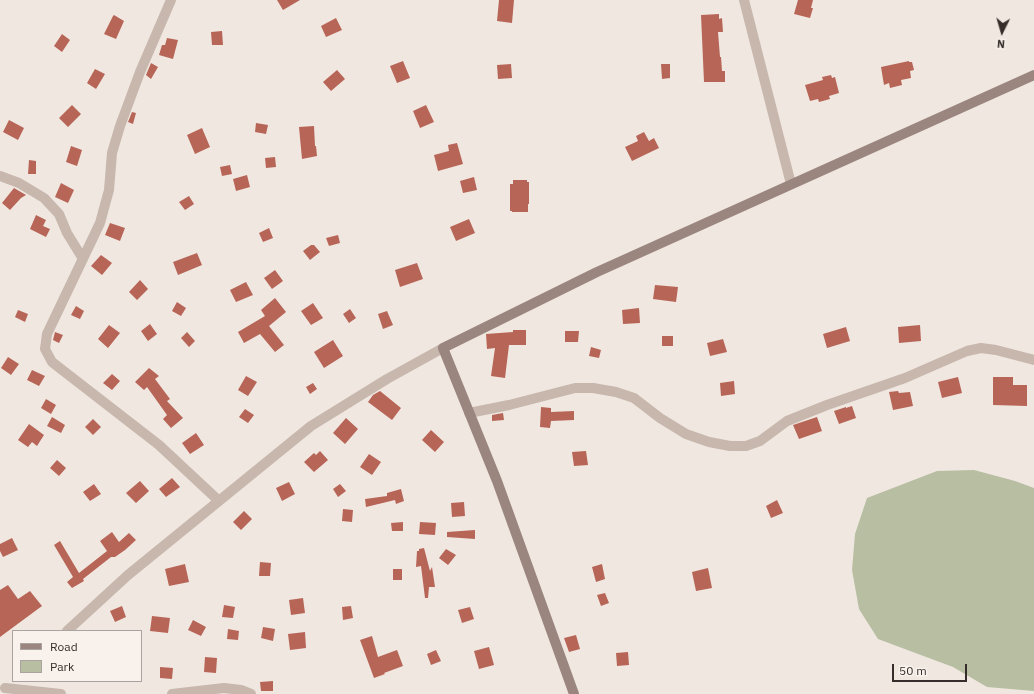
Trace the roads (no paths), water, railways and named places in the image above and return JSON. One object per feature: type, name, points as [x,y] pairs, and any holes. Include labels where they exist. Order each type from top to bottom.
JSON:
[{"type":"street","points":[[171,0],[140,72],[120,126],[112,153],[109,190],[100,223],[47,334],[45,349],[52,362],[159,445],[219,501]]},
{"type":"street","points":[[744,0],[791,184]]},
{"type":"street","points":[[68,630],[128,575],[311,426],[387,379],[443,348],[597,272],[1034,75]]},
{"type":"street","points":[[0,176],[19,183],[44,198],[59,214],[67,233],[83,259]]},
{"type":"street","points":[[443,348],[497,481],[574,694]]},
{"type":"street","points":[[469,413],[509,405],[575,388],[593,388],[616,392],[634,398],[660,418],[686,434],[709,442],[730,446],[746,446],[760,440],[787,421],[827,405],[905,378],[967,351],[981,348],[996,350],[1034,360]]},
{"type":"street","points":[[2,691],[12,682]]},
{"type":"street","points":[[172,694],[224,688],[241,690],[251,694]]},
{"type":"street","points":[[2,691],[61,694]]}]
